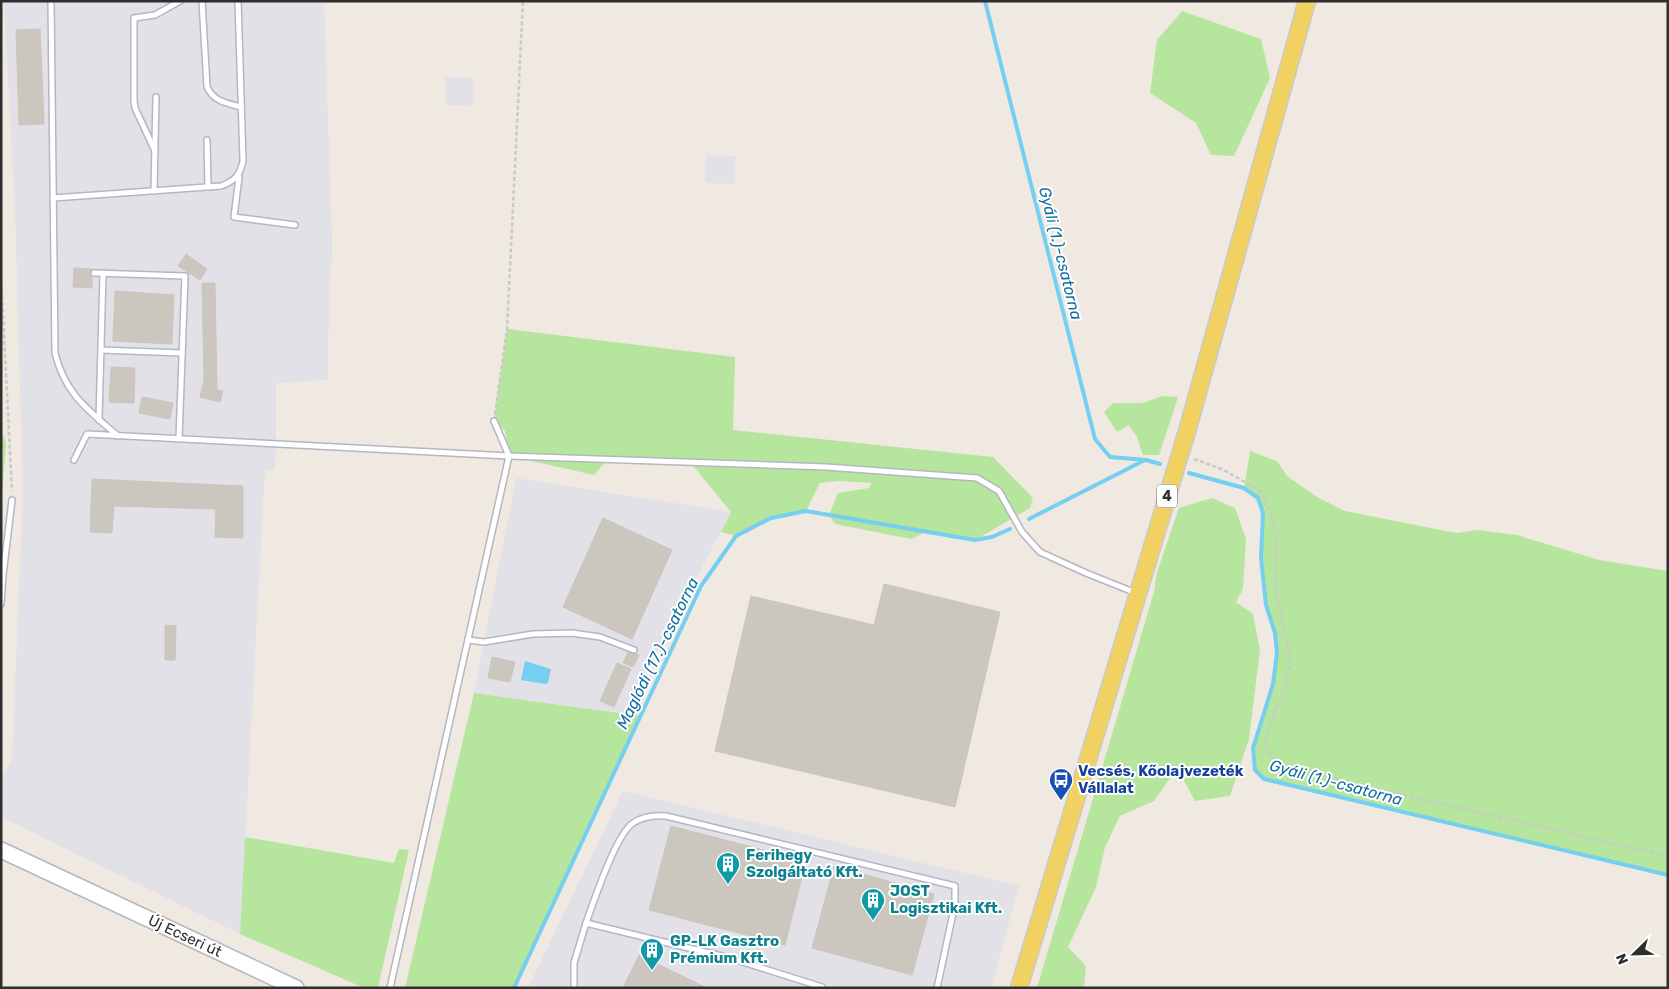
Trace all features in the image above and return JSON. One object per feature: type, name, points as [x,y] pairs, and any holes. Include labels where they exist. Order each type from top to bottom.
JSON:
[{"type":"main road","name":"4","points":[[1019,988],[1188,428],[1307,1]]},
{"type":"main road","name":"Új Ecseri út","points":[[1,850],[296,988]]},
{"type":"lane","points":[[51,1],[55,353],[61,373],[74,396],[118,436]]},
{"type":"lane","points":[[155,151],[135,108],[134,18],[155,15],[180,1]]},
{"type":"lane","points":[[202,1],[207,88],[216,99],[241,107]]},
{"type":"lane","points":[[238,1],[243,161],[239,176],[234,216],[295,225]]},
{"type":"lane","points":[[154,191],[156,97]]},
{"type":"lane","points":[[207,140],[208,187]]},
{"type":"lane","points":[[53,198],[208,187],[228,184],[239,176]]},
{"type":"lane","points":[[94,273],[185,276],[179,438]]},
{"type":"lane","points":[[99,420],[103,274]]},
{"type":"lane","points":[[101,350],[182,353]]},
{"type":"lane","points":[[390,988],[509,456],[494,421]]},
{"type":"lane","points":[[74,460],[87,434],[509,456],[826,467],[977,478],[1000,491],[1022,532],[1040,552],[1086,574],[1137,594]]},
{"type":"lane","points":[[1,604],[12,500]]},
{"type":"lane","points":[[468,640],[484,642],[533,634],[572,633],[600,637],[634,650]]},
{"type":"lane","points":[[574,988],[574,963],[586,923],[618,843],[625,830],[633,822],[655,816],[666,816],[955,886],[955,904],[937,988]]},
{"type":"lane","points":[[586,923],[730,958],[822,987]]},
{"type":"path","points":[[494,421],[507,329],[523,1]]},
{"type":"path","points":[[1,276],[12,500]]},
{"type":"path","points":[[1189,457],[1222,469],[1259,490],[1269,508],[1275,533],[1276,591],[1291,662],[1266,744],[1269,753],[1275,759],[1296,770],[1668,856]]},
{"type":"shaded area","points":[[4,1],[324,1],[332,237],[329,286],[328,380],[276,383],[275,470],[265,470],[240,934],[1,817],[1,781],[12,759],[23,493],[15,211]]},
{"type":"shaded area","points":[[446,77],[474,78],[473,106],[445,105]]},
{"type":"shaded area","points":[[706,155],[735,156],[734,184],[705,183]]},
{"type":"shaded area","points":[[516,478],[731,512],[625,713],[474,693]]},
{"type":"shaded area","points":[[623,791],[1019,886],[991,988],[528,988]]},
{"type":"green space","points":[[1182,11],[1261,39],[1270,78],[1234,156],[1211,155],[1196,123],[1150,93],[1157,40]]},
{"type":"green space","points":[[507,329],[735,357],[733,430],[993,457],[1033,498],[1030,508],[975,540],[926,532],[911,539],[835,524],[829,515],[838,493],[869,488],[872,483],[839,481],[820,483],[806,511],[771,518],[736,536],[721,532],[731,512],[690,462],[608,459],[594,475],[509,456],[505,431],[494,421]]},
{"type":"green space","points":[[1163,396],[1178,397],[1159,455],[1143,455],[1137,437],[1129,425],[1117,432],[1104,412],[1113,403],[1142,403]]},
{"type":"green space","points":[[1,429],[6,444],[1,507]]},
{"type":"green space","points":[[1250,451],[1277,461],[1287,476],[1317,497],[1345,511],[1456,533],[1478,530],[1517,535],[1599,560],[1668,571],[1668,875],[1280,784],[1264,779],[1255,770],[1253,748],[1273,684],[1277,653],[1275,633],[1266,605],[1261,558],[1263,513],[1258,498],[1244,488]]},
{"type":"green space","points":[[1212,498],[1235,508],[1246,539],[1243,589],[1236,602],[1253,614],[1260,650],[1249,739],[1230,796],[1195,801],[1177,768],[1154,801],[1120,816],[1105,847],[1096,887],[1068,947],[1086,966],[1084,988],[1037,988],[1154,592],[1157,572],[1179,508]]},
{"type":"green space","points":[[474,693],[641,716],[515,988],[405,988]]},
{"type":"green space","points":[[245,837],[394,863],[399,849],[409,850],[378,988],[364,988],[240,934]]},
{"type":"water","points":[[525,661],[551,669],[548,683],[521,680]]},
{"type":"building","points":[[40,29],[44,124],[19,125],[16,30]]},
{"type":"building","points":[[186,254],[207,269],[200,280],[178,266]]},
{"type":"building","points":[[74,268],[92,269],[90,273],[92,288],[73,287]]},
{"type":"building","points":[[202,283],[215,283],[217,390],[223,391],[220,402],[200,397],[204,380]]},
{"type":"building","points":[[115,291],[174,295],[172,344],[113,341]]},
{"type":"building","points":[[111,367],[135,368],[134,403],[109,402]]},
{"type":"building","points":[[142,397],[173,403],[170,419],[139,413]]},
{"type":"building","points":[[92,479],[243,486],[243,538],[215,537],[216,509],[114,506],[112,533],[90,532]]},
{"type":"building","points":[[603,518],[672,550],[632,639],[563,607]]},
{"type":"building","points":[[884,584],[1000,612],[955,807],[715,751],[751,596],[874,625]]},
{"type":"building","points":[[165,625],[176,626],[175,660],[165,660]]},
{"type":"building","points":[[628,652],[639,655],[633,667],[623,663]]},
{"type":"building","points":[[492,657],[515,662],[510,682],[488,678]]},
{"type":"building","points":[[617,663],[631,669],[614,707],[600,701]]},
{"type":"building","name":"Ferihegy Szolgáltató Kft.","points":[[671,826],[806,861],[785,945],[649,910]]},
{"type":"building","name":"JOST Logisztikai Kft.","points":[[834,866],[934,894],[912,975],[812,948]]},
{"type":"building","name":"GP-LK Gasztro Prémium Kft.","points":[[639,955],[707,988],[623,988]]},
{"type":"waterway","name":"Gyáli (1.)-csatorna","points":[[985,1],[1095,439],[1110,457],[1146,460],[1160,464]]},
{"type":"waterway","name":"Maglódi (17.)-csatorna","points":[[1029,519],[1145,460]]},
{"type":"waterway","name":"Gyáli (1.)-csatorna","points":[[1189,473],[1244,488],[1258,498],[1263,513],[1261,558],[1266,605],[1275,633],[1277,653],[1273,684],[1253,748],[1255,770],[1264,779],[1668,875]]},
{"type":"waterway","name":"Maglódi (17.)-csatorna","points":[[514,988],[701,586],[736,536],[771,518],[806,511],[975,540],[992,537],[1010,529]]},
{"type":"place","name":"Vecsés, Kőolajvezeték Vállalat","points":[[1061,801]]},
{"type":"place","name":"Ferihegy Szolgáltató Kft.","points":[[728,885]]},
{"type":"place","name":"JOST Logisztikai Kft.","points":[[873,921]]},
{"type":"place","name":"GP-LK Gasztro Prémium Kft.","points":[[652,971]]}]
